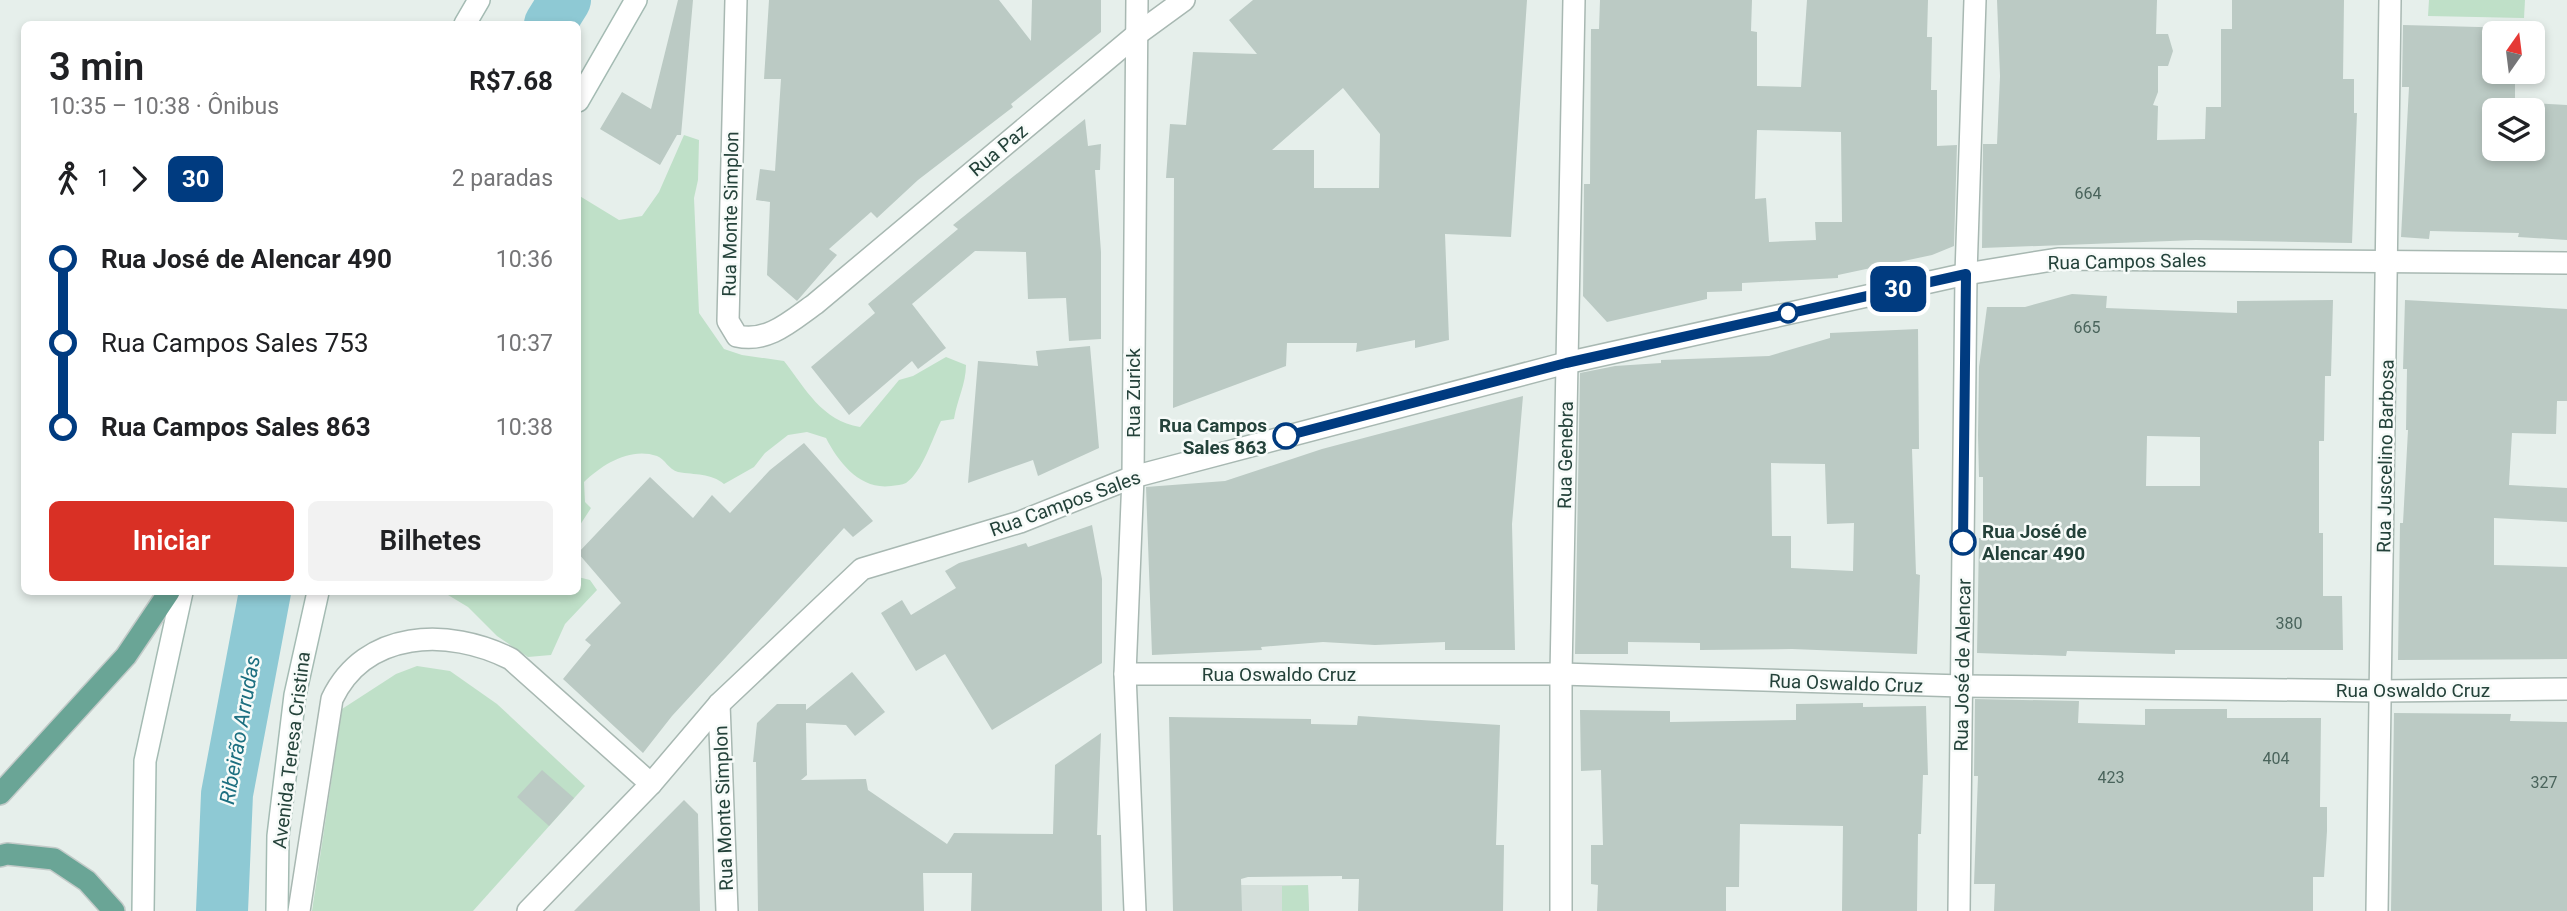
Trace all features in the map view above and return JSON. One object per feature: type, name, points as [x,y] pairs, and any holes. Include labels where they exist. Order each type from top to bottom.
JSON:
[{"type":"main road","points":[[0,794],[126,656],[167,595]]},
{"type":"main road","points":[[0,856],[7,854],[54,859],[87,881],[114,911]]},
{"type":"street","points":[[467,21],[480,0]]},
{"type":"street","points":[[581,96],[636,0]]},
{"type":"street","name":"Rua Monte Simplon","points":[[736,0],[727,321],[737,336],[750,339],[773,333],[815,304]]},
{"type":"street","name":"Rua Zurick","points":[[1135,911],[1125,674],[1133,477],[1137,0]]},
{"type":"street","name":"Rua Paz","points":[[815,304],[1136,35],[1184,0]]},
{"type":"street","name":"Rua Genebra","points":[[1561,911],[1561,674],[1574,0]]},
{"type":"street","name":"Rua José de Alencar","points":[[1959,911],[1966,274],[1975,0]]},
{"type":"street","name":"Rua Juscelino Barbosa","points":[[2377,911],[2390,0]]},
{"type":"street","name":"Rua Campos Sales","points":[[528,911],[651,783],[719,704],[862,569],[1020,522],[1133,477],[1566,363],[1966,274],[2059,260],[2567,263]]},
{"type":"street","points":[[143,911],[145,761],[181,595]]},
{"type":"street","name":"Avenida Teresa Cristina","points":[[277,911],[278,836],[295,695],[317,595]]},
{"type":"street","points":[[299,911],[332,699],[342,677],[360,660],[380,649],[426,639],[486,647],[511,659],[651,783]]},
{"type":"street","name":"Rua Oswaldo Cruz","points":[[1125,674],[1561,674],[1962,686],[2381,691],[2567,689]]},
{"type":"street","name":"Rua Monte Simplon","points":[[719,704],[727,911]]},
{"type":"shaded area","points":[[1173,885],[1308,885],[1309,911],[1173,911]]},
{"type":"green space","points":[[2429,0],[2525,0],[2524,18],[2428,16]]},
{"type":"green space","points":[[684,135],[699,140],[698,180],[694,198],[699,313],[724,349],[742,355],[784,361],[807,392],[835,418],[860,427],[899,380],[913,376],[946,357],[966,365],[954,419],[941,421],[922,463],[912,478],[906,483],[891,486],[870,484],[844,465],[826,438],[807,432],[788,435],[765,453],[754,467],[724,484],[708,476],[675,471],[657,456],[637,454],[608,463],[584,482],[585,502],[591,508],[581,523],[581,197],[619,220],[642,216],[659,192]]},
{"type":"green space","points":[[581,578],[590,580],[597,590],[565,624],[551,655],[528,657],[497,636],[468,607],[448,595],[581,595]]},
{"type":"green space","points":[[417,666],[450,671],[497,704],[585,786],[473,911],[312,911],[342,709],[396,674]]},
{"type":"green space","points":[[1308,885],[1309,911],[1282,911],[1282,886]]},
{"type":"building","points":[[678,0],[693,0],[681,135],[677,135],[660,165],[600,129],[622,92],[651,109]]},
{"type":"building","points":[[769,0],[999,0],[1031,41],[1032,0],[1101,0],[1101,32],[1011,104],[1013,107],[918,180],[877,218],[871,212],[829,249],[837,255],[797,301],[767,275],[770,202],[756,200],[760,169],[775,171],[781,79],[764,79]]},
{"type":"building","points":[[1253,0],[1527,0],[1511,237],[1445,234],[1449,340],[1415,348],[1415,340],[1356,352],[1357,343],[1287,343],[1286,366],[1173,408],[1174,178],[1166,178],[1170,124],[1186,125],[1193,52],[1257,54],[1229,20]],"holes":[[[1343,88],[1380,134],[1379,188],[1314,188],[1314,150],[1272,150]]]},
{"type":"building","points":[[1600,0],[1752,0],[1751,31],[1757,32],[1757,86],[1801,87],[1807,0],[1928,0],[1927,37],[1932,37],[1931,90],[1937,90],[1937,146],[1957,145],[1954,246],[1932,255],[1838,275],[1838,278],[1742,283],[1742,291],[1707,292],[1707,299],[1607,322],[1583,296],[1584,184],[1590,184],[1591,29],[1599,29]],"holes":[[[1757,130],[1841,132],[1842,222],[1815,222],[1816,240],[1769,242],[1766,198],[1755,199]]]},
{"type":"building","points":[[1997,0],[2157,0],[2156,34],[2168,34],[2173,51],[2168,66],[2158,66],[2158,92],[2153,105],[2158,106],[2157,140],[2205,139],[2206,107],[2221,107],[2221,29],[2232,29],[2232,0],[2344,0],[2343,79],[2354,79],[2354,113],[2357,113],[2352,243],[2196,240],[1982,248],[1983,144],[1997,144],[2000,76]]},
{"type":"building","points":[[2403,25],[2482,27],[2482,84],[2515,84],[2515,98],[2482,98],[2482,161],[2545,161],[2545,104],[2567,105],[2567,240],[2518,237],[2519,233],[2430,231],[2429,239],[2401,237],[2409,87],[2402,87]]},
{"type":"building","points":[[1085,119],[1088,146],[1101,144],[1100,170],[1095,170],[1101,252],[1101,339],[1069,341],[1066,298],[1028,299],[1026,252],[975,251],[912,304],[946,348],[918,369],[912,361],[849,415],[811,367],[875,313],[868,304],[958,229],[953,225]]},
{"type":"building","points":[[2072,294],[2107,296],[2106,308],[2237,313],[2237,301],[2333,300],[2331,376],[2325,376],[2324,441],[2319,441],[2319,533],[2323,533],[2323,596],[2342,596],[2343,650],[2175,650],[2175,654],[2067,651],[2066,656],[1977,653],[1979,538],[1983,538],[1983,477],[1979,477],[1978,435],[1979,367],[1987,307],[2025,307]],"holes":[[[2147,436],[2200,437],[2200,486],[2146,486]]]},
{"type":"building","points":[[2405,300],[2567,309],[2567,401],[2557,401],[2556,434],[2512,433],[2509,485],[2567,488],[2567,522],[2494,518],[2494,565],[2567,567],[2567,659],[2398,660],[2400,523],[2403,523],[2408,430],[2407,369],[2403,369]]},
{"type":"building","points":[[1918,329],[1919,449],[1912,449],[1916,574],[1920,575],[1917,654],[1792,649],[1700,650],[1700,643],[1628,642],[1628,654],[1575,654],[1580,373],[1615,366],[1661,363],[1661,360],[1769,356],[1830,338],[1830,333]],"holes":[[[1771,463],[1825,464],[1827,524],[1854,523],[1853,571],[1791,568],[1791,536],[1772,536]]]},
{"type":"building","points":[[1090,346],[1099,448],[1038,476],[1033,460],[968,483],[978,361],[1038,366],[1036,351]]},
{"type":"building","points":[[1523,396],[1512,524],[1515,650],[1445,650],[1445,642],[1375,645],[1323,642],[1261,647],[1262,650],[1152,655],[1146,487],[1225,481],[1322,449]]},
{"type":"building","points":[[804,443],[873,521],[853,537],[844,528],[672,716],[643,753],[563,679],[591,645],[585,640],[621,603],[581,556],[581,550],[650,477],[693,518],[712,495],[730,513],[770,470]]},
{"type":"building","points":[[1092,525],[1102,579],[1102,663],[992,730],[945,654],[916,671],[881,613],[902,600],[911,615],[956,588],[945,571],[959,563],[1026,543],[1028,547]]},
{"type":"building","points":[[852,672],[885,712],[855,736],[846,725],[806,723],[807,775],[801,780],[866,779],[868,790],[947,844],[954,833],[1053,834],[1055,765],[1101,733],[1097,835],[1101,835],[1102,911],[971,911],[972,873],[923,873],[924,911],[758,911],[756,762],[753,762],[757,723],[777,704],[806,704],[806,710]]},
{"type":"building","points":[[1975,699],[2079,701],[2078,723],[2145,725],[2145,709],[2227,709],[2227,718],[2321,718],[2320,807],[2327,807],[2327,831],[2324,877],[2313,877],[2313,911],[1994,911],[1995,884],[1974,884],[1978,776],[1974,776]]},
{"type":"building","points":[[1863,703],[1863,707],[1926,706],[1928,775],[1923,775],[1921,834],[1918,834],[1917,911],[1842,911],[1843,826],[1740,824],[1739,887],[1726,887],[1726,911],[1597,911],[1598,885],[1591,884],[1591,845],[1603,845],[1601,770],[1581,771],[1580,710],[1670,711],[1670,722],[1796,720],[1796,704]]},
{"type":"building","points":[[2394,713],[2511,714],[2510,721],[2567,722],[2567,911],[2391,911]]},
{"type":"building","points":[[1358,716],[1500,725],[1496,845],[1504,845],[1503,911],[1358,911],[1359,879],[1342,879],[1342,876],[1248,877],[1241,879],[1242,911],[1173,911],[1169,717],[1311,719],[1311,724],[1357,725]]},
{"type":"building","points":[[542,770],[574,798],[549,826],[517,797]]},
{"type":"building","points":[[684,800],[698,814],[700,911],[574,911]]},
{"type":"waterway","name":"Ribeirão Arrudas","points":[[552,21],[565,0]]},
{"type":"waterway","name":"Ribeirão Arrudas","points":[[222,911],[227,794],[264,595]]},
{"type":"bus line","name":"30","points":[[1286,436],[1566,363],[1966,274],[1963,542]]},
{"type":"place","name":"Rua Campos Sales 863","points":[[1286,436]]},
{"type":"place","name":"Rua José de Alencar 490","points":[[1963,542]]}]
